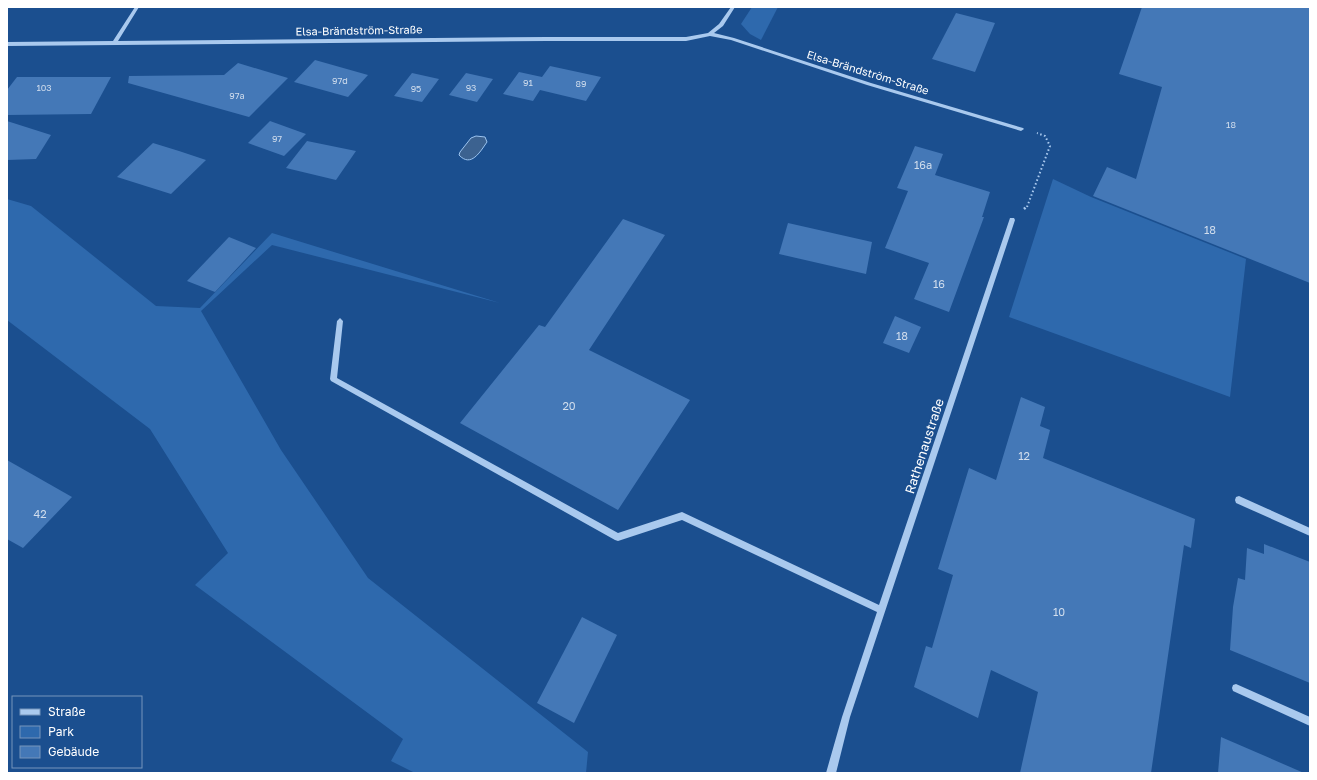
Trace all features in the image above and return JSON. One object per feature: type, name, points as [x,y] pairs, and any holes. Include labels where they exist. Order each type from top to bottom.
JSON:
[{"type":"street","points":[[115,42],[137,7]]},
{"type":"street","points":[[710,34],[721,25],[733,7]]},
{"type":"street","name":"Elsa-Brändström-Straße","points":[[7,44],[115,42],[686,39],[710,34],[732,39],[869,84],[1021,129]]},
{"type":"street","name":"Rathenaustraße","points":[[831,773],[846,717],[1012,220]]},
{"type":"street","points":[[340,321],[333,379],[618,537],[682,516],[882,610]]},
{"type":"street","points":[[1239,500],[1310,532]]},
{"type":"street","points":[[1236,688],[1310,722]]},
{"type":"path","points":[[1012,220],[1027,207],[1050,146],[1045,136]]},
{"type":"green space","points":[[752,7],[778,7],[761,40],[750,34],[741,24]]},
{"type":"green space","points":[[1053,179],[1091,197],[1246,259],[1230,397],[1009,317]]},
{"type":"green space","points":[[7,199],[31,206],[156,306],[200,308],[272,233],[500,303],[272,245],[201,311],[281,450],[368,578],[588,752],[586,773],[415,773],[391,761],[403,739],[195,585],[228,553],[150,429],[7,320]]},
{"type":"shaded area","points":[[476,136],[485,137],[487,142],[475,157],[467,160],[463,159],[459,155],[460,152],[471,138]]},
{"type":"building","points":[[1142,7],[1310,7],[1310,283],[1093,196],[1107,167],[1136,179],[1162,87],[1119,74]]},
{"type":"building","points":[[956,13],[995,23],[975,72],[932,59]]},
{"type":"building","points":[[315,60],[368,75],[348,97],[294,82]]},
{"type":"building","points":[[238,63],[288,78],[249,117],[128,83],[129,76],[224,75]]},
{"type":"building","points":[[550,66],[601,77],[586,101],[540,90],[533,101],[503,94],[519,72],[542,77]]},
{"type":"building","points":[[412,73],[439,79],[422,102],[394,96]]},
{"type":"building","points":[[466,73],[493,79],[477,102],[449,95]]},
{"type":"building","points":[[17,77],[111,77],[91,114],[7,115],[7,90]]},
{"type":"building","points":[[7,121],[51,135],[36,159],[7,160]]},
{"type":"building","points":[[270,121],[306,134],[284,156],[248,143]]},
{"type":"building","points":[[307,141],[356,151],[336,180],[286,168]]},
{"type":"building","points":[[153,143],[206,160],[171,194],[117,177]]},
{"type":"building","points":[[915,146],[943,154],[935,175],[990,192],[982,217],[984,217],[949,312],[914,299],[929,263],[885,248],[908,191],[897,188]]},
{"type":"building","points":[[623,219],[665,235],[589,350],[690,400],[618,510],[460,423],[539,325],[545,327]]},
{"type":"building","points":[[788,223],[872,242],[866,274],[779,254]]},
{"type":"building","points":[[229,237],[256,248],[215,292],[187,281]]},
{"type":"building","points":[[895,316],[921,327],[909,353],[883,343]]},
{"type":"building","points":[[1021,397],[1045,407],[1040,426],[1050,430],[1043,458],[1195,519],[1191,548],[1184,545],[1151,773],[1020,773],[1038,692],[991,670],[978,718],[914,687],[926,646],[932,648],[953,575],[938,569],[969,468],[996,480]]},
{"type":"building","points":[[7,460],[72,497],[23,548],[7,539]]},
{"type":"building","points":[[1264,544],[1310,562],[1310,683],[1230,650],[1233,607],[1238,578],[1245,580],[1247,548],[1264,554]]},
{"type":"building","points":[[582,617],[617,635],[574,723],[537,703]]},
{"type":"building","points":[[1221,737],[1304,773],[1218,773]]}]
